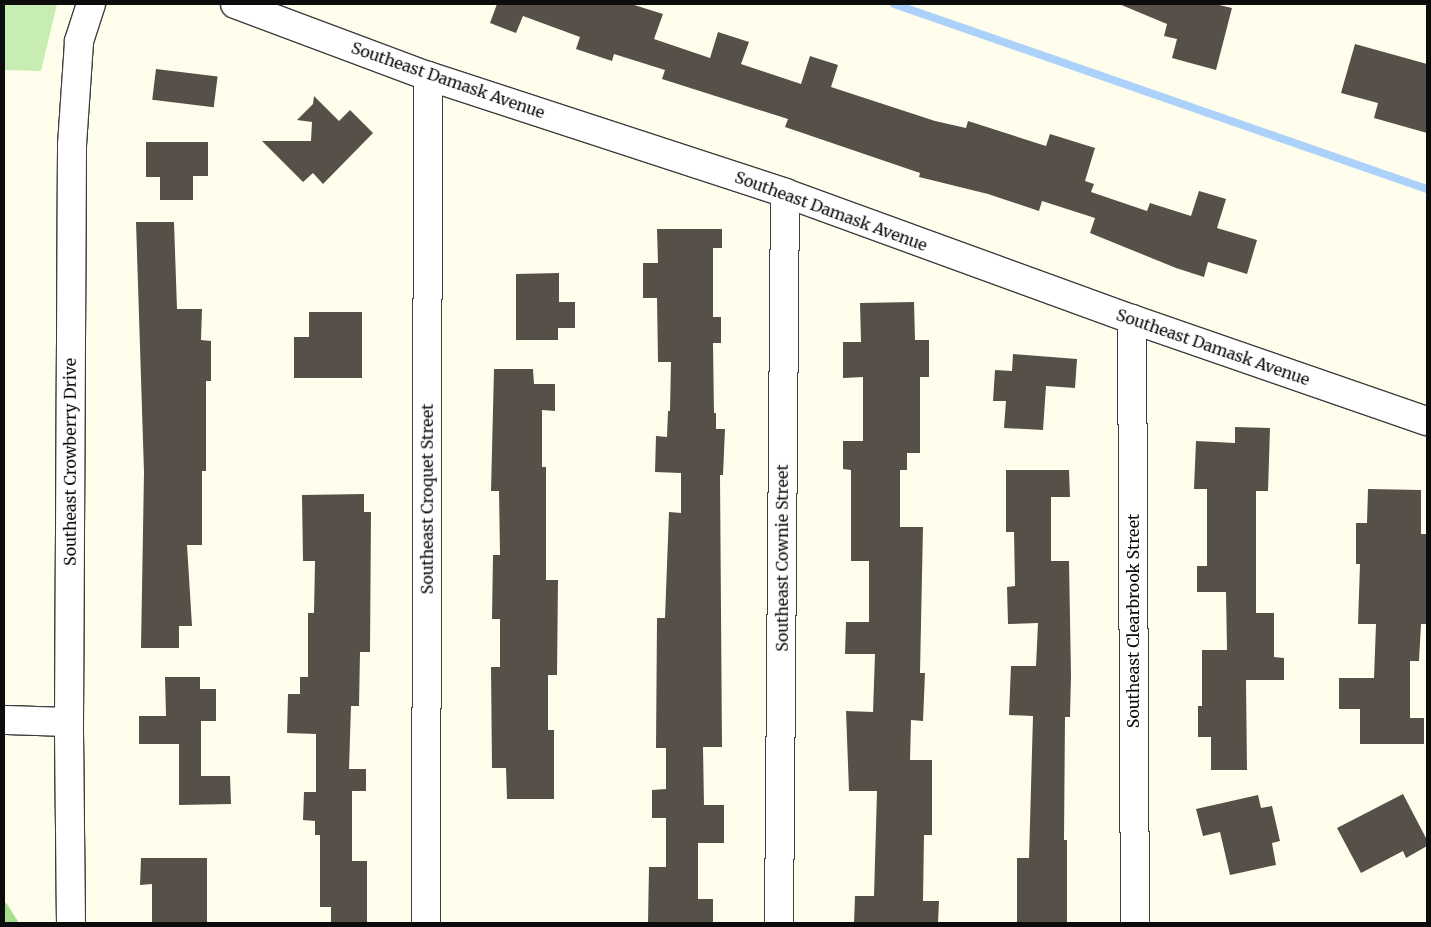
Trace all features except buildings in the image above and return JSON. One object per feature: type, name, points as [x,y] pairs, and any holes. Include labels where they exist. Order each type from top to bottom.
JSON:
[{"type":"street","name":"Southeast Crowberry Drive","points":[[71,923],[69,722],[72,145],[79,41],[92,4]]},
{"type":"street","name":"Southeast Damask Avenue","points":[[235,4],[428,76],[785,193],[1132,319],[1427,421]]},
{"type":"street","name":"Southeast Croquet Street","points":[[426,923],[428,76]]},
{"type":"street","name":"Southeast Cownie Street","points":[[779,923],[785,193]]},
{"type":"street","name":"Southeast Clearbrook Street","points":[[1132,319],[1135,923]]},
{"type":"street","points":[[4,720],[69,722]]},
{"type":"green space","points":[[4,4],[57,4],[41,71],[4,70]]},
{"type":"green space","points":[[4,902],[7,904],[19,923],[4,923]]},
{"type":"waterway","points":[[894,4],[1427,189]]}]
